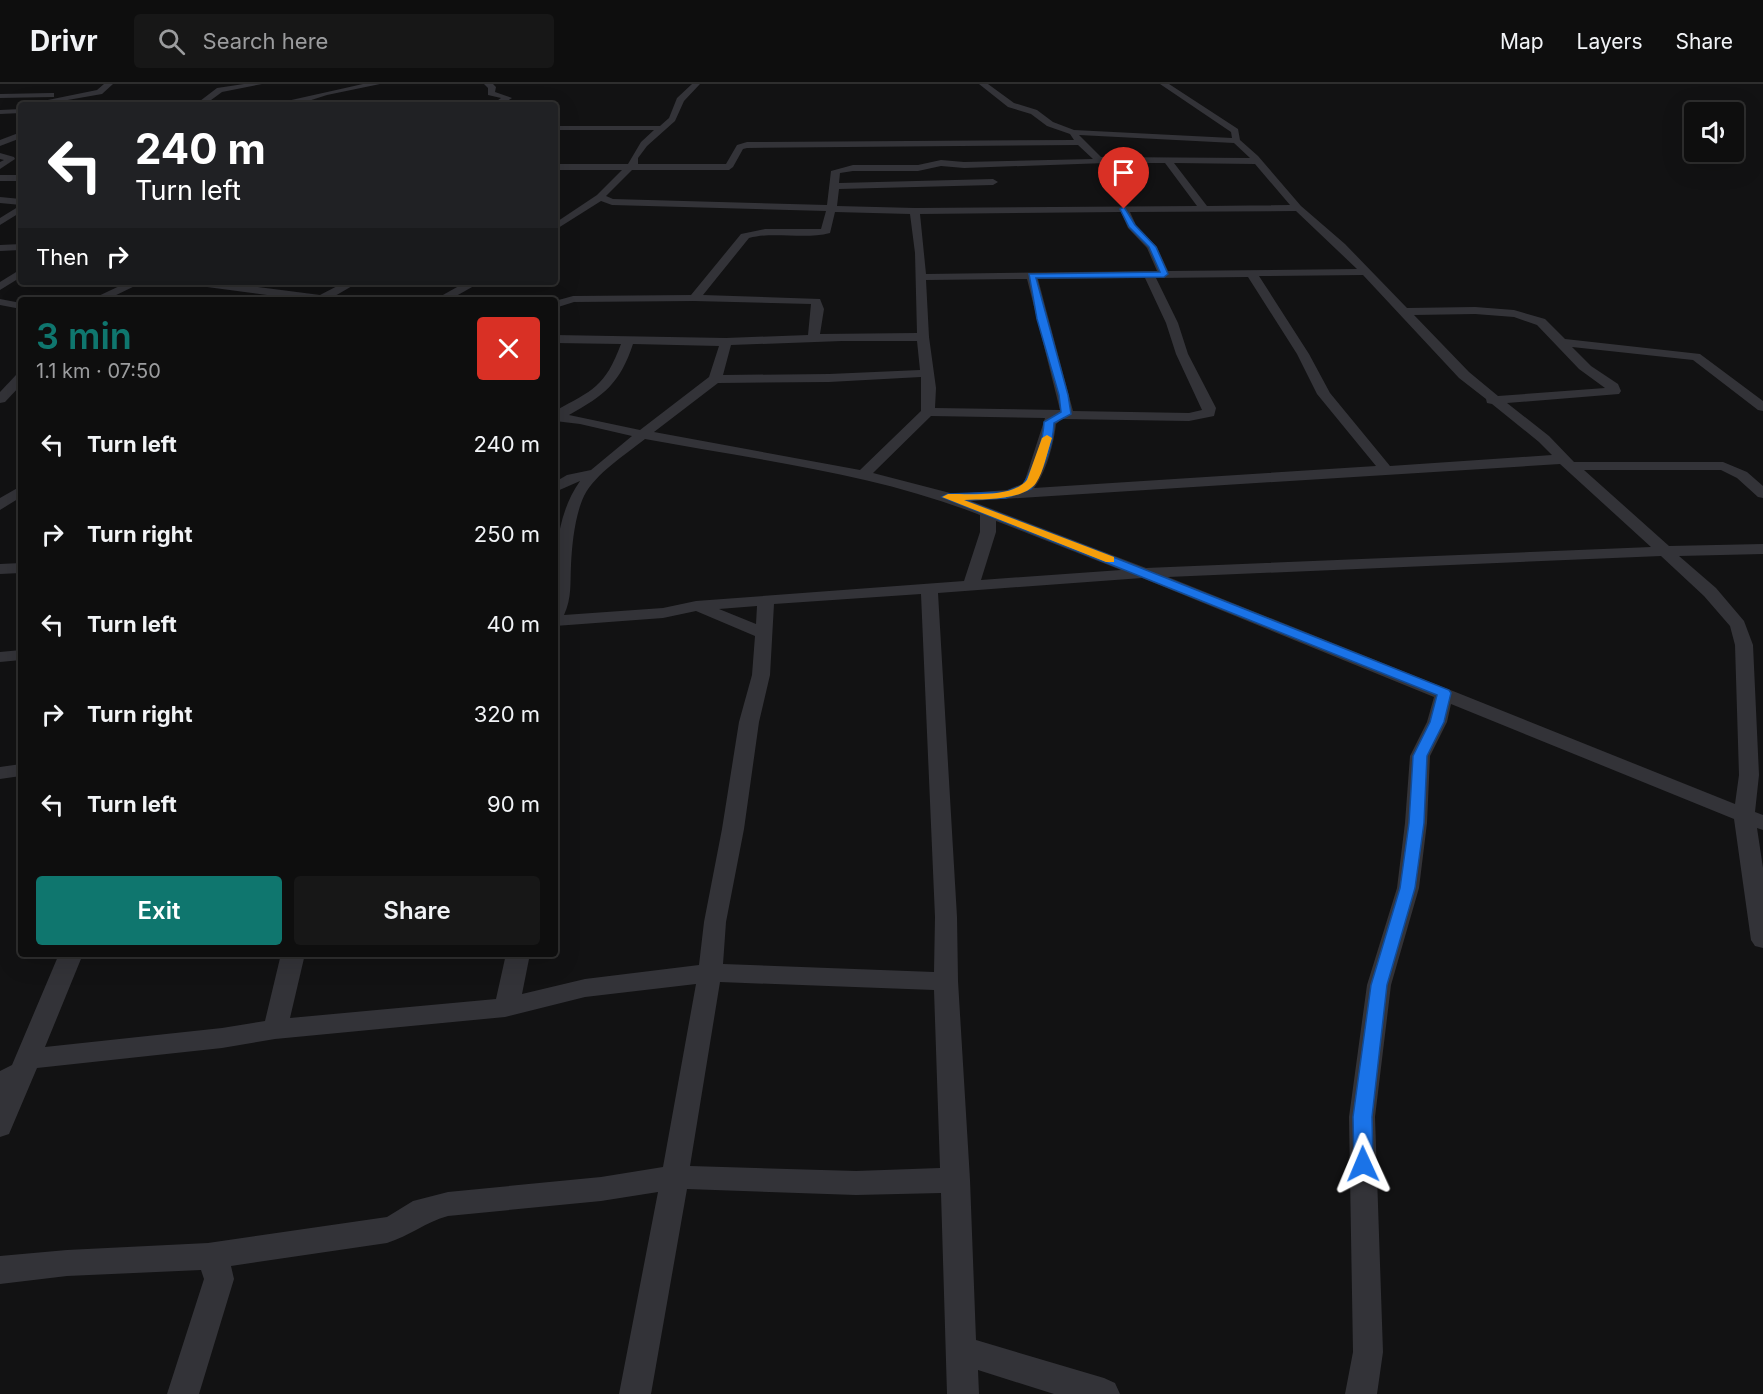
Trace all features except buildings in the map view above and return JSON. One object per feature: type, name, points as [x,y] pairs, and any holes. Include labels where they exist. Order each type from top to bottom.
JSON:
[{"type":"street","points":[[46,102],[99,92],[109,84]]},
{"type":"street","points":[[205,102],[220,90],[258,84]]},
{"type":"street","points":[[302,102],[325,93],[376,84]]},
{"type":"street","points":[[367,96],[385,84]]},
{"type":"street","points":[[488,84],[492,87],[491,93],[508,98],[501,102]]},
{"type":"street","points":[[558,225],[600,197],[634,163],[633,159],[644,144],[675,116],[680,100],[696,84]]},
{"type":"street","points":[[983,84],[1011,105],[1034,112],[1050,124],[1073,132],[1236,141],[1257,161],[1298,208],[1365,272],[1464,375],[1492,400],[1544,439],[1710,592],[1742,633],[1749,775],[1744,815],[1763,940]]},
{"type":"street","points":[[1164,84],[1226,123],[1235,131],[1236,141]]},
{"type":"street","points":[[39,102],[51,95],[55,86]]},
{"type":"street","points":[[0,96],[51,95]]},
{"type":"street","points":[[0,112],[18,110]]},
{"type":"street","points":[[558,128],[663,128]]},
{"type":"street","points":[[1073,132],[1080,142],[1103,161]]},
{"type":"street","points":[[0,143],[18,137]]},
{"type":"street","points":[[558,167],[729,167],[740,147],[747,145],[1080,142]]},
{"type":"street","points":[[983,144],[991,163],[997,196]]},
{"type":"street","points":[[0,156],[11,159],[0,166]]},
{"type":"street","points":[[694,298],[745,236],[757,233],[824,232],[827,229],[832,208],[836,171],[853,168],[915,168],[941,163],[964,165],[1103,161],[1257,161]]},
{"type":"street","points":[[1168,161],[1204,209]]},
{"type":"street","points":[[0,177],[18,178]]},
{"type":"street","points":[[833,186],[997,196],[1124,209],[1298,208]]},
{"type":"street","points":[[600,197],[612,202],[915,211],[997,196]]},
{"type":"street","points":[[0,200],[18,202]]},
{"type":"street","points":[[1124,209],[1132,226],[1152,247],[1164,274]]},
{"type":"street","points":[[0,222],[18,210]]},
{"type":"street","points":[[915,211],[928,412]]},
{"type":"street","points":[[0,248],[18,247]]},
{"type":"street","points":[[0,274],[18,268]]},
{"type":"street","points":[[921,277],[1365,272]]},
{"type":"street","points":[[0,287],[18,274]]},
{"type":"street","points":[[863,475],[928,412],[1189,417],[1209,413],[1209,408],[1182,354],[1168,314],[1149,274]]},
{"type":"street","points":[[1252,274],[1303,354],[1324,394],[1387,471]]},
{"type":"street","points":[[1032,275],[1041,319],[1064,395],[1063,414]]},
{"type":"street","points":[[103,297],[130,285]]},
{"type":"street","points":[[215,285],[306,297]]},
{"type":"street","points":[[325,297],[347,285]]},
{"type":"street","points":[[446,297],[469,285]]},
{"type":"street","points":[[558,304],[573,298],[816,301],[818,309],[813,339]]},
{"type":"street","points":[[0,302],[18,305]]},
{"type":"street","points":[[1403,312],[1524,314],[1541,321],[1563,342],[1581,364],[1613,387],[1614,391],[1492,400]]},
{"type":"street","points":[[558,339],[726,342],[923,338]]},
{"type":"street","points":[[558,415],[590,396],[610,379],[615,373],[628,340]]},
{"type":"street","points":[[558,612],[562,602],[561,532],[579,492],[596,472],[715,379],[726,342]]},
{"type":"street","points":[[1563,342],[1696,357],[1763,407]]},
{"type":"street","points":[[715,379],[927,374]]},
{"type":"street","points":[[0,399],[18,381]]},
{"type":"street","points":[[1006,495],[1027,487],[1032,481],[1048,434],[1049,422],[1063,414]]},
{"type":"street","points":[[558,417],[863,475],[948,497],[1444,693],[1763,823]]},
{"type":"street","points":[[948,497],[1387,471],[1568,463],[1719,466],[1736,471],[1763,494]]},
{"type":"street","points":[[558,485],[572,478],[596,472]]},
{"type":"street","points":[[558,485],[579,492]]},
{"type":"street","points":[[0,507],[18,492]]},
{"type":"street","points":[[0,507],[18,507]]},
{"type":"street","points":[[970,587],[988,532],[988,513]]},
{"type":"street","points":[[558,619],[663,613],[696,606],[766,600],[1143,573],[1763,549]]},
{"type":"street","points":[[0,569],[18,568]]},
{"type":"street","points":[[929,590],[946,917],[946,981],[956,1180],[963,1394]]},
{"type":"street","points":[[635,1394],[647,1338],[710,973],[715,922],[733,829],[749,722],[761,675],[766,600]]},
{"type":"street","points":[[696,606],[764,634]]},
{"type":"street","points":[[0,657],[18,655]]},
{"type":"street","points":[[1361,1394],[1368,1352],[1362,1117],[1379,985],[1408,888],[1416,823],[1420,756],[1437,722],[1444,693]]},
{"type":"street","points":[[0,773],[18,770]]},
{"type":"street","points":[[0,1126],[17,1071],[70,957]]},
{"type":"street","points":[[275,1029],[292,957]]},
{"type":"street","points":[[505,1008],[512,987],[517,957]]},
{"type":"street","points":[[17,1071],[275,1029],[505,1008],[585,988],[710,973],[946,981]]},
{"type":"street","points":[[0,1270],[67,1263],[208,1256],[387,1230],[397,1227],[423,1210],[448,1204],[601,1189],[674,1177],[856,1183],[956,1180]]},
{"type":"street","points":[[183,1394],[219,1279],[218,1270],[208,1256]]},
{"type":"street","points":[[962,1350],[1104,1394]]},
{"type":"slow traffic","points":[[1047,438],[1032,481],[1027,487],[1006,495],[948,497],[1110,559]]},
{"type":"route","points":[[1124,209],[1132,226],[1152,247],[1164,274],[1032,275],[1041,319],[1064,395],[1066,414],[1060,414],[1049,422],[1048,434],[1036,471],[1027,487],[1006,495],[948,497],[1444,693],[1437,722],[1420,756],[1416,823],[1408,888],[1389,958],[1379,985],[1362,1117],[1363,1164]]}]
